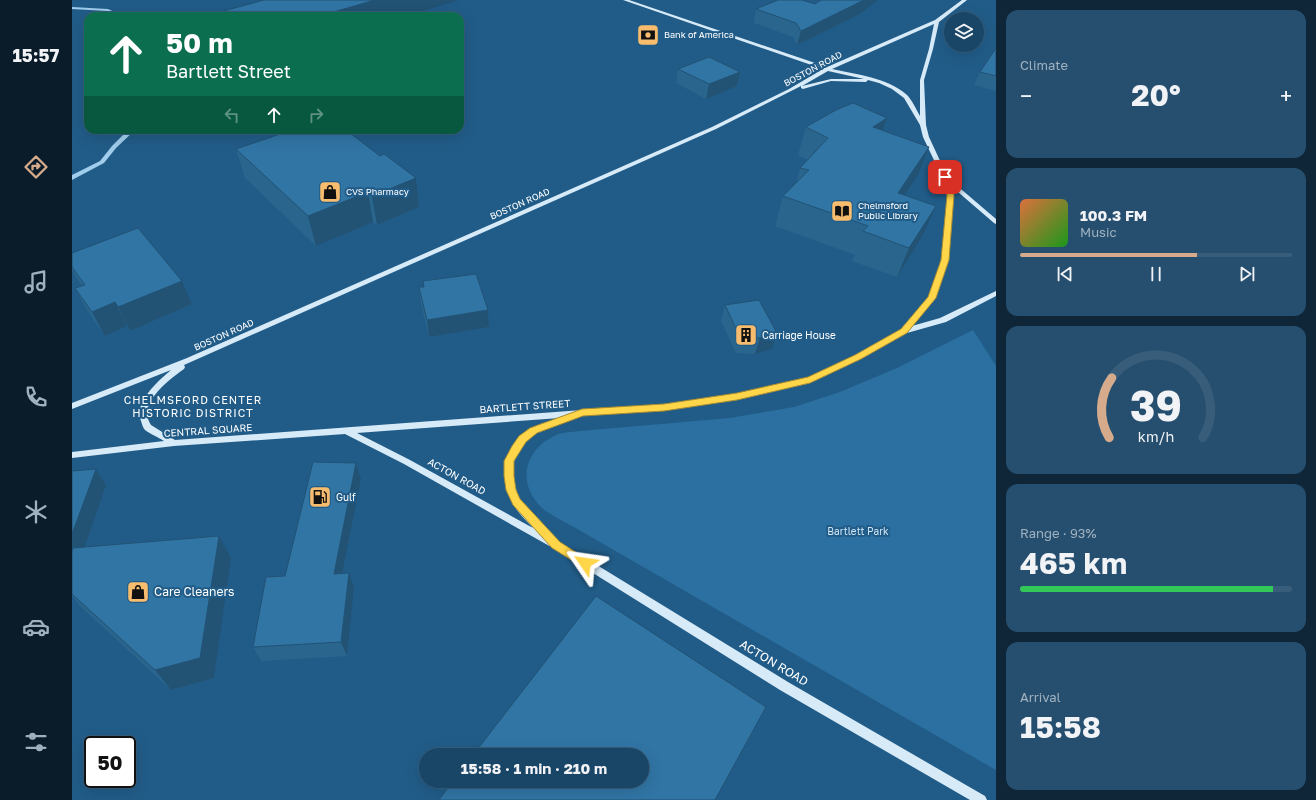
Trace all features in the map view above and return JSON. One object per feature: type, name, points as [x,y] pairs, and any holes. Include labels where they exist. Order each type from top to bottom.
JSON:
[{"type":"main road","points":[[625,0],[827,70],[881,82],[894,88],[906,97],[923,125]]},
{"type":"main road","name":"BOSTON ROAD","points":[[72,406],[190,360],[714,128],[792,90],[827,70],[936,22],[965,0]]},
{"type":"main road","points":[[904,331],[932,298],[945,260],[951,195],[945,177],[926,137],[923,125],[922,80],[932,49],[936,22]]},
{"type":"main road","points":[[792,90],[831,80],[881,82]]},
{"type":"main road","points":[[945,177],[996,222]]},
{"type":"main road","name":"BARTLETT STREET","points":[[346,431],[664,407],[737,397],[810,380],[858,357],[904,331],[944,320],[996,293]]},
{"type":"main road","points":[[174,443],[147,427],[143,415],[150,397],[164,379],[190,360]]},
{"type":"main road","name":"ACTON ROAD","points":[[556,545],[517,502],[511,490],[509,461],[522,439],[533,431],[582,413]]},
{"type":"main road","name":"ACTON ROAD","points":[[346,431],[407,462],[556,545],[784,686],[981,800]]},
{"type":"main road","name":"CENTRAL SQUARE","points":[[72,455],[174,443],[346,431]]},
{"type":"green space","name":"Bartlett Park","points":[[973,330],[996,366],[996,770],[550,514],[541,507],[533,497],[528,487],[528,467],[531,457],[545,441],[556,435],[580,431],[730,418],[794,407],[840,392],[897,368]]},
{"type":"building","points":[[264,0],[375,0],[334,12],[220,12]]},
{"type":"building","points":[[778,0],[802,0],[815,4],[821,0],[864,0],[801,31],[796,23],[756,9]]},
{"type":"building","points":[[996,48],[996,76],[980,72]]},
{"type":"building","points":[[709,57],[740,72],[709,84],[678,69]]},
{"type":"building","points":[[853,103],[887,118],[873,127],[929,147],[898,193],[936,206],[909,248],[863,231],[868,226],[783,196],[809,170],[800,168],[828,138],[806,127],[836,110]]},
{"type":"building","points":[[280,134],[351,134],[380,156],[384,154],[416,178],[372,196],[368,192],[308,216],[236,149]]},
{"type":"building","points":[[138,228],[182,281],[118,307],[115,302],[92,312],[75,288],[85,285],[72,267],[72,253]]},
{"type":"building","points":[[476,274],[488,310],[427,320],[419,287],[424,287],[423,281]]},
{"type":"building","points":[[759,300],[777,333],[760,338],[740,337],[725,305]]},
{"type":"building","points":[[313,462],[356,463],[334,574],[349,573],[341,642],[253,647],[266,577],[285,576]]},
{"type":"building","points":[[96,469],[72,534],[72,471]]},
{"type":"building","points":[[219,536],[200,658],[155,670],[72,594],[73,548]]},
{"type":"building","points":[[596,596],[766,707],[715,800],[439,800],[448,788],[649,788],[649,748],[478,748]]},
{"type":"waterway","points":[[72,8],[108,10],[112,12]]},
{"type":"waterway","points":[[72,178],[102,162],[114,147],[128,134]]},
{"type":"place","name":"Bank of America","points":[[648,35]]},
{"type":"place","name":"CVS Pharmacy","points":[[330,192]]},
{"type":"place","name":"Chelmsford Public Library","points":[[842,211]]},
{"type":"place","name":"Carriage House","points":[[746,335]]},
{"type":"place","name":"Gulf","points":[[320,497]]},
{"type":"place","name":"Care Cleaners","points":[[138,592]]},
{"type":"district","name":"CHELMSFORD CENTER HISTORIC DISTRICT","points":[[193,406]]},
{"type":"route","points":[[585,563],[556,545],[517,502],[511,490],[509,461],[522,439],[533,431],[582,413],[664,407],[737,397],[810,380],[858,357],[904,331],[932,298],[945,260],[951,195],[945,177]]}]
